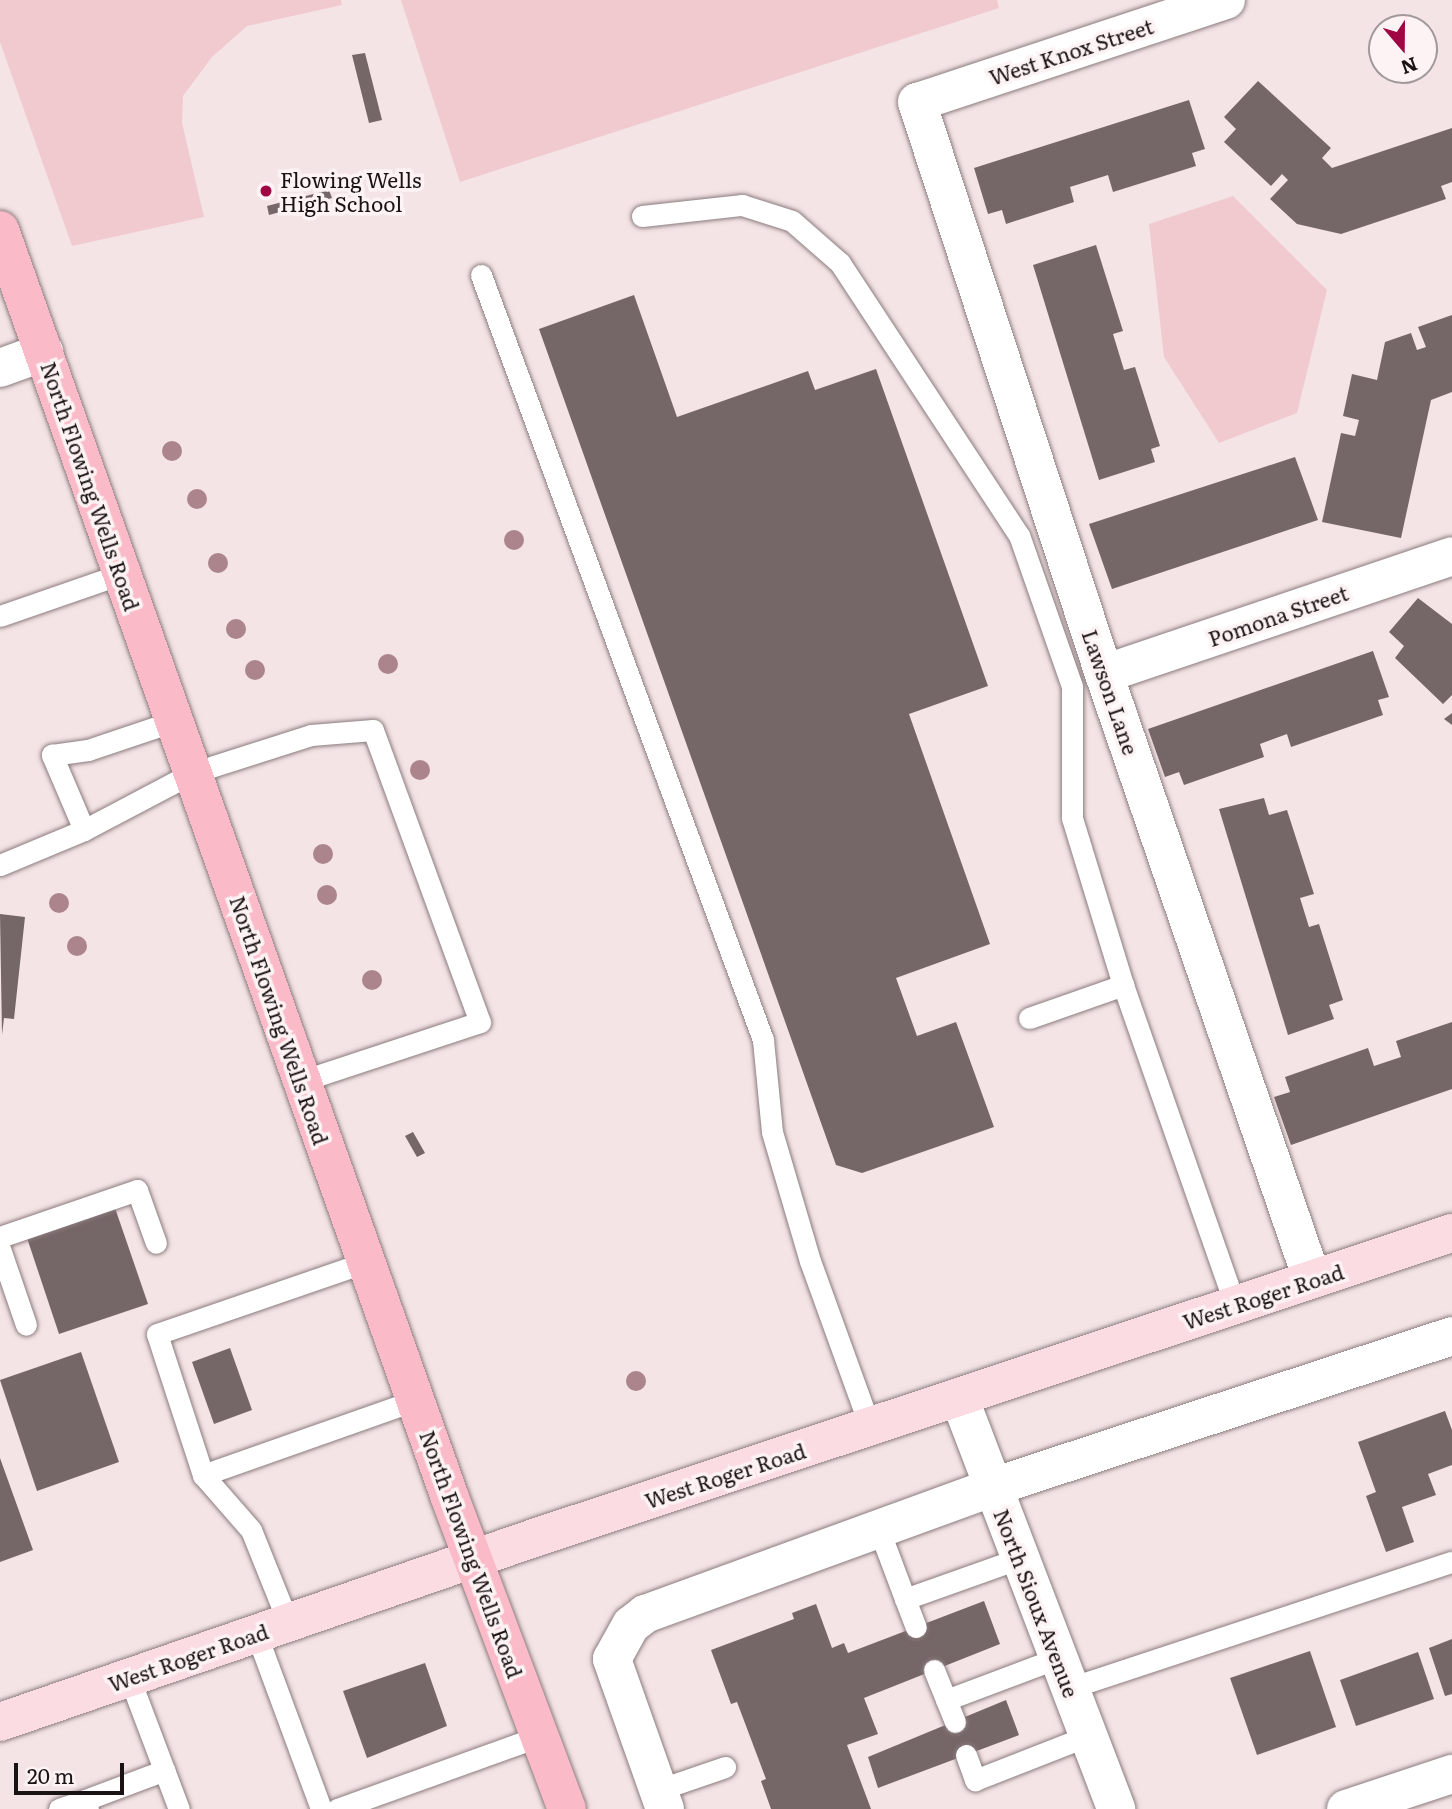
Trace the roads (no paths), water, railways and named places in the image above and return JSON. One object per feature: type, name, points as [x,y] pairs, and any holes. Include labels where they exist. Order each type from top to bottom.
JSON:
[{"type":"main road","name":"North Flowing Wells Road","points":[[0,230],[472,1560],[567,1809]]},
{"type":"street","name":"West Knox Street","points":[[917,102],[1226,0]]},
{"type":"street","name":"Lawson Lane","points":[[917,102],[1104,674],[1312,1279]]},
{"type":"street","points":[[0,368],[44,352]]},
{"type":"street","name":"Pomona Street","points":[[1104,674],[1452,556]]},
{"type":"street","name":"West Roger Road","points":[[0,1722],[472,1560],[1452,1233]]},
{"type":"street","points":[[661,1799],[613,1671],[612,1659],[631,1625],[659,1606],[993,1487],[1452,1336]]},
{"type":"street","name":"North Sioux Avenue","points":[[959,1397],[1116,1809]]},
{"type":"street","points":[[1346,1809],[1452,1774]]},
{"type":"lane","points":[[642,216],[742,205],[792,221],[840,263],[1020,535],[1072,686],[1072,818],[1123,985],[1235,1306]]},
{"type":"lane","points":[[481,275],[763,1041],[772,1132],[810,1261],[870,1427]]},
{"type":"lane","points":[[0,616],[121,574]]},
{"type":"lane","points":[[83,830],[52,755],[88,750],[174,721]]},
{"type":"lane","points":[[0,865],[83,830],[192,774],[311,735],[373,730],[480,1022],[302,1081]]},
{"type":"lane","points":[[1029,1018],[1123,985]]},
{"type":"lane","points":[[0,1237],[137,1190],[156,1243]]},
{"type":"lane","points":[[0,1249],[26,1325]]},
{"type":"lane","points":[[321,1809],[272,1628],[251,1530],[203,1475],[157,1334],[366,1262]]},
{"type":"lane","points":[[203,1475],[416,1400]]},
{"type":"lane","points":[[878,1527],[916,1627]]},
{"type":"lane","points":[[905,1599],[1020,1558]]},
{"type":"lane","points":[[946,1700],[1064,1673],[1452,1562]]},
{"type":"lane","points":[[934,1671],[955,1722]]},
{"type":"lane","points":[[129,1677],[180,1809]]},
{"type":"lane","points":[[337,1809],[540,1736]]},
{"type":"lane","points":[[967,1755],[975,1780],[1087,1736]]},
{"type":"lane","points":[[661,1799],[725,1767]]},
{"type":"lane","points":[[59,1809],[87,1804],[165,1770]]},
{"type":"place","name":"Flowing Wells High School","points":[[266,191]]}]
